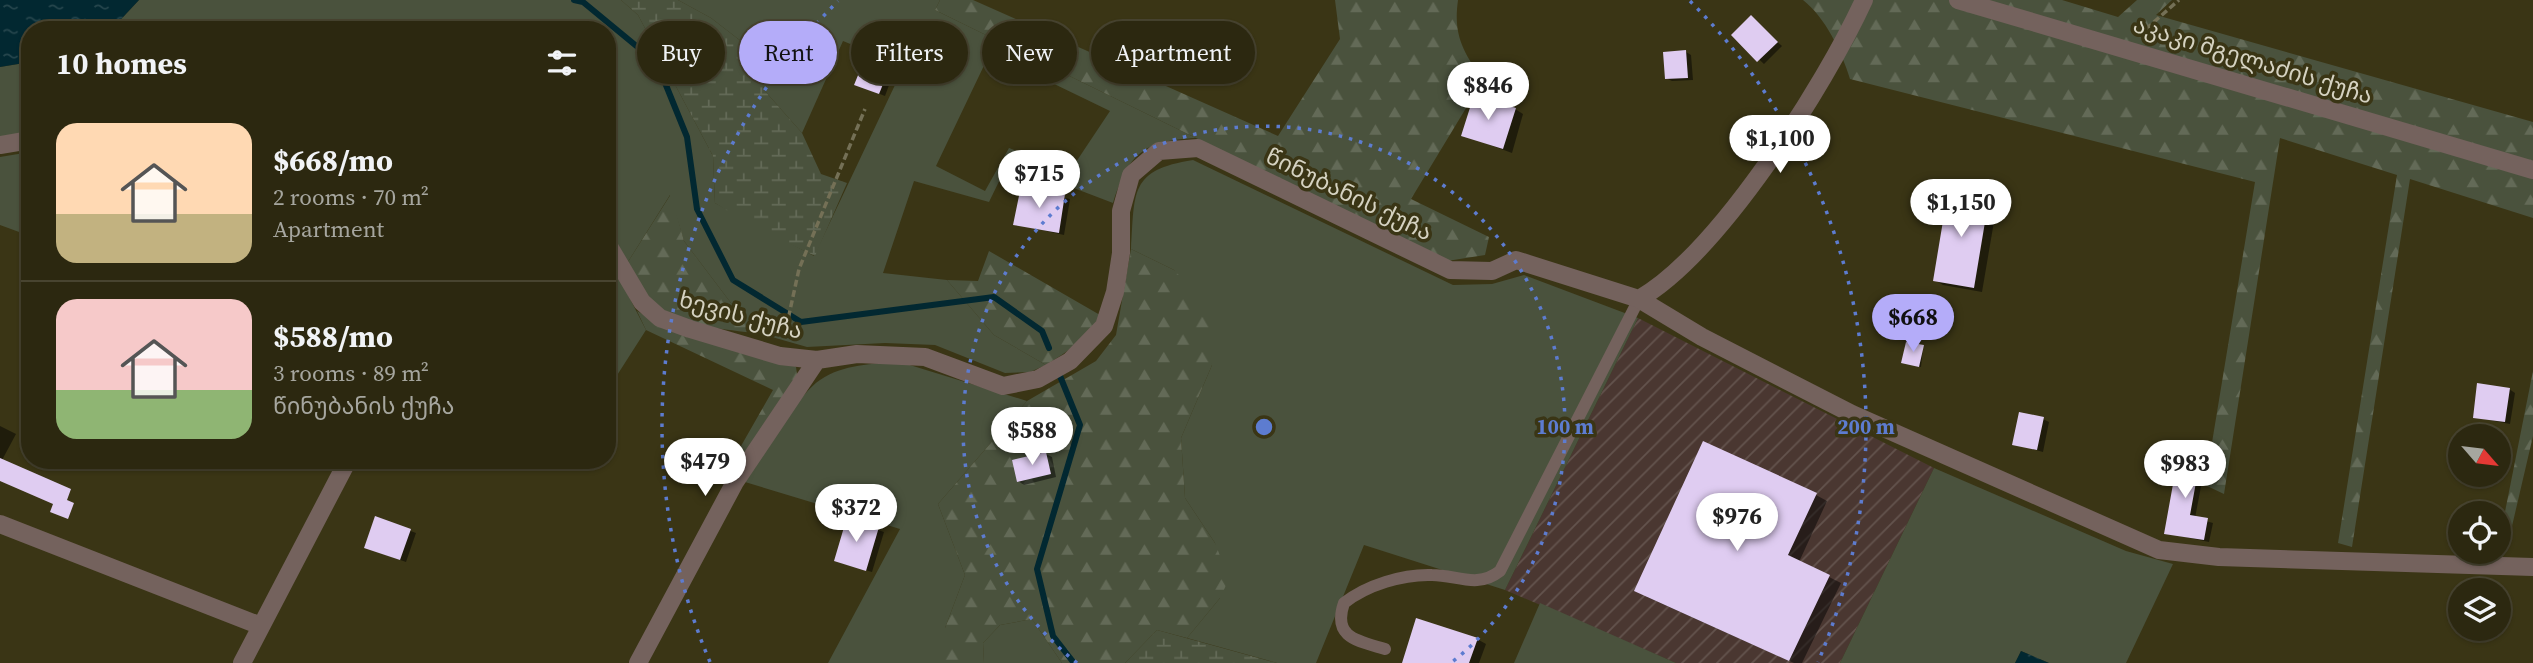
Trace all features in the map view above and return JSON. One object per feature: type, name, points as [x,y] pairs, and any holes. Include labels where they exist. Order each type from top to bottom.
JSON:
[{"type":"street","points":[[1639,299],[1660,287],[1727,215],[1782,139],[1844,43],[1864,0]]},
{"type":"street","name":"აკაკი მგელაძის ქუჩა","points":[[1958,0],[2126,47],[2533,170]]},
{"type":"street","points":[[0,145],[21,142]]},
{"type":"street","name":"წინუბანის ქუჩა","points":[[817,360],[857,354],[925,357],[1003,386],[1038,379],[1070,361],[1104,326],[1115,292],[1121,253],[1121,211],[1132,175],[1159,151],[1198,148],[1450,270],[1492,271],[1516,260],[1639,299],[1702,337],[1852,414],[2159,550],[2219,557],[2533,567]]},
{"type":"street","name":"ხევის ქუჩა","points":[[616,258],[642,302],[660,318],[780,356],[817,360]]},
{"type":"street","points":[[638,663],[735,482],[817,360]]},
{"type":"street","points":[[242,663],[343,469]]},
{"type":"street","points":[[0,524],[261,626]]},
{"type":"lane","points":[[1385,649],[1356,640],[1344,631],[1339,618],[1344,603],[1377,585],[1412,576],[1434,575],[1469,582],[1489,580],[1500,571],[1639,299]]},
{"type":"path","points":[[2126,47],[2179,0]]},
{"type":"path","points":[[780,356],[799,269],[865,109]]},
{"type":"shaded area","points":[[1638,318],[1934,468],[1840,663],[1676,663],[1505,590]]},
{"type":"green space","points":[[139,0],[621,0],[641,21],[637,21],[637,84],[675,84],[713,156],[715,203],[814,256],[895,84],[968,84],[968,26],[982,33],[982,70],[936,166],[985,191],[1009,148],[1070,171],[1110,111],[1054,84],[1077,84],[1077,80],[1196,138],[1163,142],[1141,153],[1125,172],[1113,203],[1008,163],[989,202],[914,181],[883,273],[947,280],[994,335],[1046,365],[1030,372],[1005,373],[935,345],[885,343],[807,347],[765,335],[740,315],[684,241],[670,195],[626,265],[616,249],[616,21],[119,21]]},
{"type":"green space","points":[[621,0],[678,0],[715,21],[641,21]]},
{"type":"green space","points":[[678,0],[940,0],[935,10],[957,21],[851,21],[851,44],[843,41],[837,54],[837,21],[739,21],[739,40],[725,29],[725,21],[715,21]]},
{"type":"green space","points":[[940,0],[973,0],[1020,21],[982,21],[982,33],[968,26],[968,21],[957,21],[935,10]]},
{"type":"green space","points":[[1335,0],[1458,0],[1457,23],[1461,43],[1483,80],[1411,199],[1489,237],[1485,255],[1447,261],[1077,80],[1077,46],[1091,53],[1091,84],[1161,84],[1278,136],[1340,39]]},
{"type":"green space","points":[[1803,0],[2062,0],[2118,17],[2137,0],[2172,0],[2156,15],[2533,122],[2533,218],[2410,179],[2352,547],[2338,543],[2397,175],[2280,138],[2224,494],[2205,485],[2255,182],[1850,79],[1832,36]]},
{"type":"green space","points":[[725,29],[739,40],[739,84],[763,84],[764,90],[802,133],[821,174],[847,183],[815,256],[754,227],[715,203],[713,156],[675,84],[725,84]]},
{"type":"green space","points":[[21,64],[21,134],[0,138],[0,67]]},
{"type":"green space","points":[[763,84],[824,84],[802,133],[764,90]]},
{"type":"green space","points":[[21,154],[21,233],[0,225],[0,157]]},
{"type":"green space","points":[[1193,160],[1453,285],[1492,284],[1524,275],[1638,318],[1505,590],[1364,545],[1316,663],[1277,663],[1187,638],[1220,598],[1215,543],[1185,498],[1181,438],[1212,365],[1174,270],[1131,249],[1133,212],[1140,187],[1146,178],[1172,164]]},
{"type":"green space","points":[[671,194],[684,241],[740,315],[765,335],[699,325],[675,318],[658,307],[638,284],[626,265]]},
{"type":"green space","points":[[1131,249],[1174,270],[1209,307],[1212,365],[1181,438],[1185,498],[1215,543],[1229,579],[1220,598],[1187,638],[1157,630],[1125,663],[1062,663],[1032,619],[1000,625],[983,643],[984,663],[945,663],[945,628],[965,575],[938,504],[1027,401],[1096,361],[1116,335]]},
{"type":"green space","points":[[989,251],[1100,315],[1090,331],[1077,344],[1046,365],[994,335],[947,280],[978,281]]},
{"type":"green space","points":[[616,272],[646,330],[616,377]]},
{"type":"green space","points":[[637,311],[662,325],[788,361],[796,367],[798,383],[732,472],[725,474],[773,390],[646,330]]},
{"type":"green space","points":[[900,362],[1027,401],[938,504],[965,575],[945,628],[945,663],[828,663],[900,529],[745,482],[800,399],[820,380],[848,368]]},
{"type":"green space","points":[[2533,371],[2533,436],[2511,530],[2511,501],[2507,501]]},
{"type":"green space","points":[[1934,468],[2126,551],[2173,564],[2126,663],[2049,663],[2021,651],[2015,663],[1840,663]]},
{"type":"green space","points":[[1540,603],[1676,663],[1514,663]]},
{"type":"green space","points":[[1032,619],[1062,663],[984,663],[983,643],[1000,625]]},
{"type":"green space","points":[[1157,630],[1277,663],[1125,663]]},
{"type":"water","points":[[0,0],[139,0],[119,21],[21,21],[21,64],[0,67]]},
{"type":"water","points":[[2021,651],[2049,663],[2015,663]]},
{"type":"building","points":[[1751,15],[1778,42],[1757,62],[1731,35]]},
{"type":"building","points":[[1686,50],[1688,78],[1665,79],[1663,52]]},
{"type":"building","points":[[854,84],[883,84],[879,94]]},
{"type":"building","points":[[1474,95],[1516,108],[1503,149],[1461,136]]},
{"type":"building","points":[[1021,186],[1065,194],[1059,233],[1013,225]]},
{"type":"building","points":[[1948,191],[1989,198],[1974,288],[1933,281]]},
{"type":"building","points":[[1906,342],[1924,345],[1919,367],[1901,363]]},
{"type":"building","points":[[2477,383],[2510,388],[2505,422],[2473,418]]},
{"type":"building","points":[[2019,412],[2044,417],[2037,450],[2012,445]]},
{"type":"building","points":[[1703,441],[1817,493],[1788,555],[1830,575],[1789,661],[1634,591]]},
{"type":"building","points":[[2179,451],[2201,455],[2190,515],[2208,518],[2204,540],[2164,534]]},
{"type":"building","points":[[1046,452],[1051,474],[1017,482],[1012,460]]},
{"type":"building","points":[[0,458],[71,489],[67,500],[74,503],[68,519],[50,512],[53,504],[0,481]]},
{"type":"building","points":[[375,516],[411,529],[400,560],[364,548]]},
{"type":"building","points":[[847,517],[879,527],[866,571],[834,561]]},
{"type":"building","points":[[1416,618],[1478,638],[1469,663],[1402,663]]},
{"type":"waterway","points":[[574,0],[583,2],[606,21]]},
{"type":"waterway","points":[[616,29],[657,63],[687,137],[697,209],[733,280],[801,322],[994,297],[1042,331],[1049,348]]},
{"type":"waterway","points":[[1060,376],[1080,425],[1037,569],[1053,636],[1074,663]]}]
